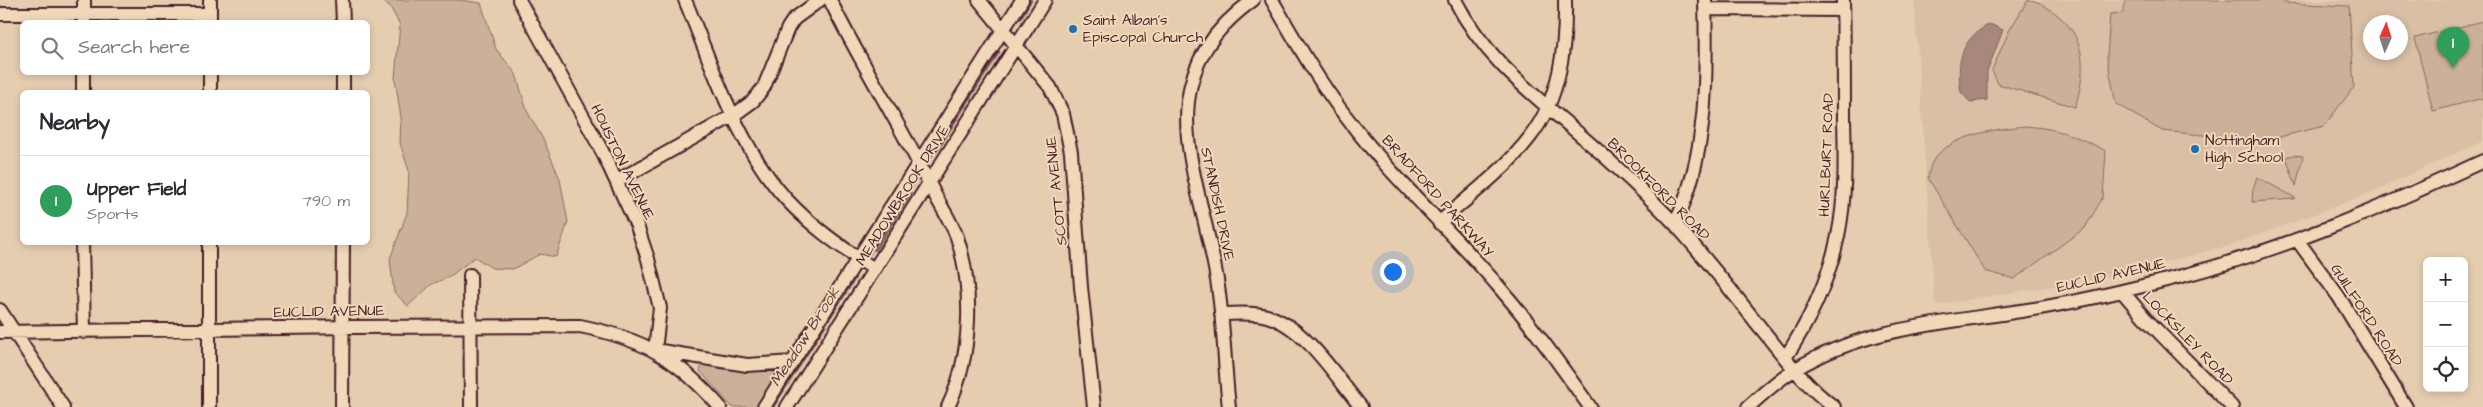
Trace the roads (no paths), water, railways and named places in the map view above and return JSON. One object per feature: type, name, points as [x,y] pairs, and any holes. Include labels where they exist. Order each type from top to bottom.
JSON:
[{"type":"street","points":[[84,0],[84,18]]},
{"type":"street","points":[[0,14],[84,18],[210,18],[210,0]]},
{"type":"street","points":[[342,0],[342,20]]},
{"type":"street","name":"HOUSTON AVENUE","points":[[519,0],[617,180],[648,259],[660,308],[655,350]]},
{"type":"street","points":[[685,0],[734,115],[760,165],[786,200],[829,238],[874,269]]},
{"type":"street","points":[[617,180],[734,115],[753,101],[764,87],[788,28],[794,19],[820,0]]},
{"type":"street","points":[[830,0],[852,45],[930,182],[956,237],[964,266],[967,292],[967,332],[960,374],[948,407]]},
{"type":"street","name":"SCOTT AVENUE","points":[[979,0],[1050,87],[1062,114],[1069,140],[1094,407]]},
{"type":"street","name":"MEADOWBROOK DRIVE","points":[[764,407],[1022,0]]},
{"type":"street","name":"MEADOWBROOK DRIVE","points":[[787,407],[1045,0]]},
{"type":"street","name":"STANDISH DRIVE","points":[[1229,407],[1216,274],[1192,170],[1186,135],[1187,115],[1194,76],[1209,42],[1236,13],[1253,0]]},
{"type":"street","name":"BRADFORD PARKWAY","points":[[1272,0],[1316,74],[1347,118],[1439,223],[1498,286],[1545,343],[1590,407]]},
{"type":"street","name":"BROOKFORD ROAD","points":[[1455,0],[1485,48],[1510,75],[1602,154],[1674,224],[1720,276],[1794,369],[1820,396],[1834,407]]},
{"type":"street","points":[[1439,223],[1524,144],[1548,108],[1558,81],[1564,47],[1566,0]]},
{"type":"street","points":[[1674,224],[1683,206],[1698,150],[1704,92],[1705,4],[1843,5]]},
{"type":"street","name":"HURLBURT ROAD","points":[[1785,358],[1805,327],[1830,268],[1838,236],[1844,195],[1845,162],[1843,5]]},
{"type":"street","points":[[83,75],[83,90]]},
{"type":"street","points":[[210,75],[210,90]]},
{"type":"street","points":[[343,75],[343,90]]},
{"type":"street","name":"EUCLID AVENUE","points":[[1748,407],[1794,369],[1863,340],[1911,327],[2022,311],[2122,291],[2182,276],[2298,241],[2388,205],[2483,161]]},
{"type":"street","name":"GUILFORD ROAD","points":[[2298,241],[2338,297],[2406,407]]},
{"type":"street","points":[[82,245],[84,332]]},
{"type":"street","points":[[209,245],[209,407]]},
{"type":"street","points":[[342,407],[343,245]]},
{"type":"street","points":[[470,275],[471,407]]},
{"type":"street","name":"LOCKSLEY ROAD","points":[[2122,291],[2232,407]]},
{"type":"street","points":[[0,310],[63,407]]},
{"type":"street","points":[[1221,314],[1257,315],[1282,322],[1308,342],[1361,407]]},
{"type":"street","name":"EUCLID AVENUE","points":[[0,332],[580,326],[615,333],[655,350],[678,365],[720,407]]},
{"type":"street","name":"EUCLID AVENUE","points":[[655,350],[747,366],[792,362]]},
{"type":"waterway","name":"Meadow Brook","points":[[1020,19],[1031,0]]},
{"type":"waterway","name":"Meadow Brook","points":[[935,153],[999,52]]},
{"type":"waterway","name":"Meadow Brook","points":[[875,250],[911,193]]},
{"type":"waterway","name":"Meadow Brook","points":[[773,407],[855,278]]},
{"type":"place","name":"Saint Alban's Episcopal Church","points":[[1073,29]]},
{"type":"place","name":"Upper Field","points":[[2453,68]]},
{"type":"place","name":"Nottingham High School","points":[[2195,149]]}]
